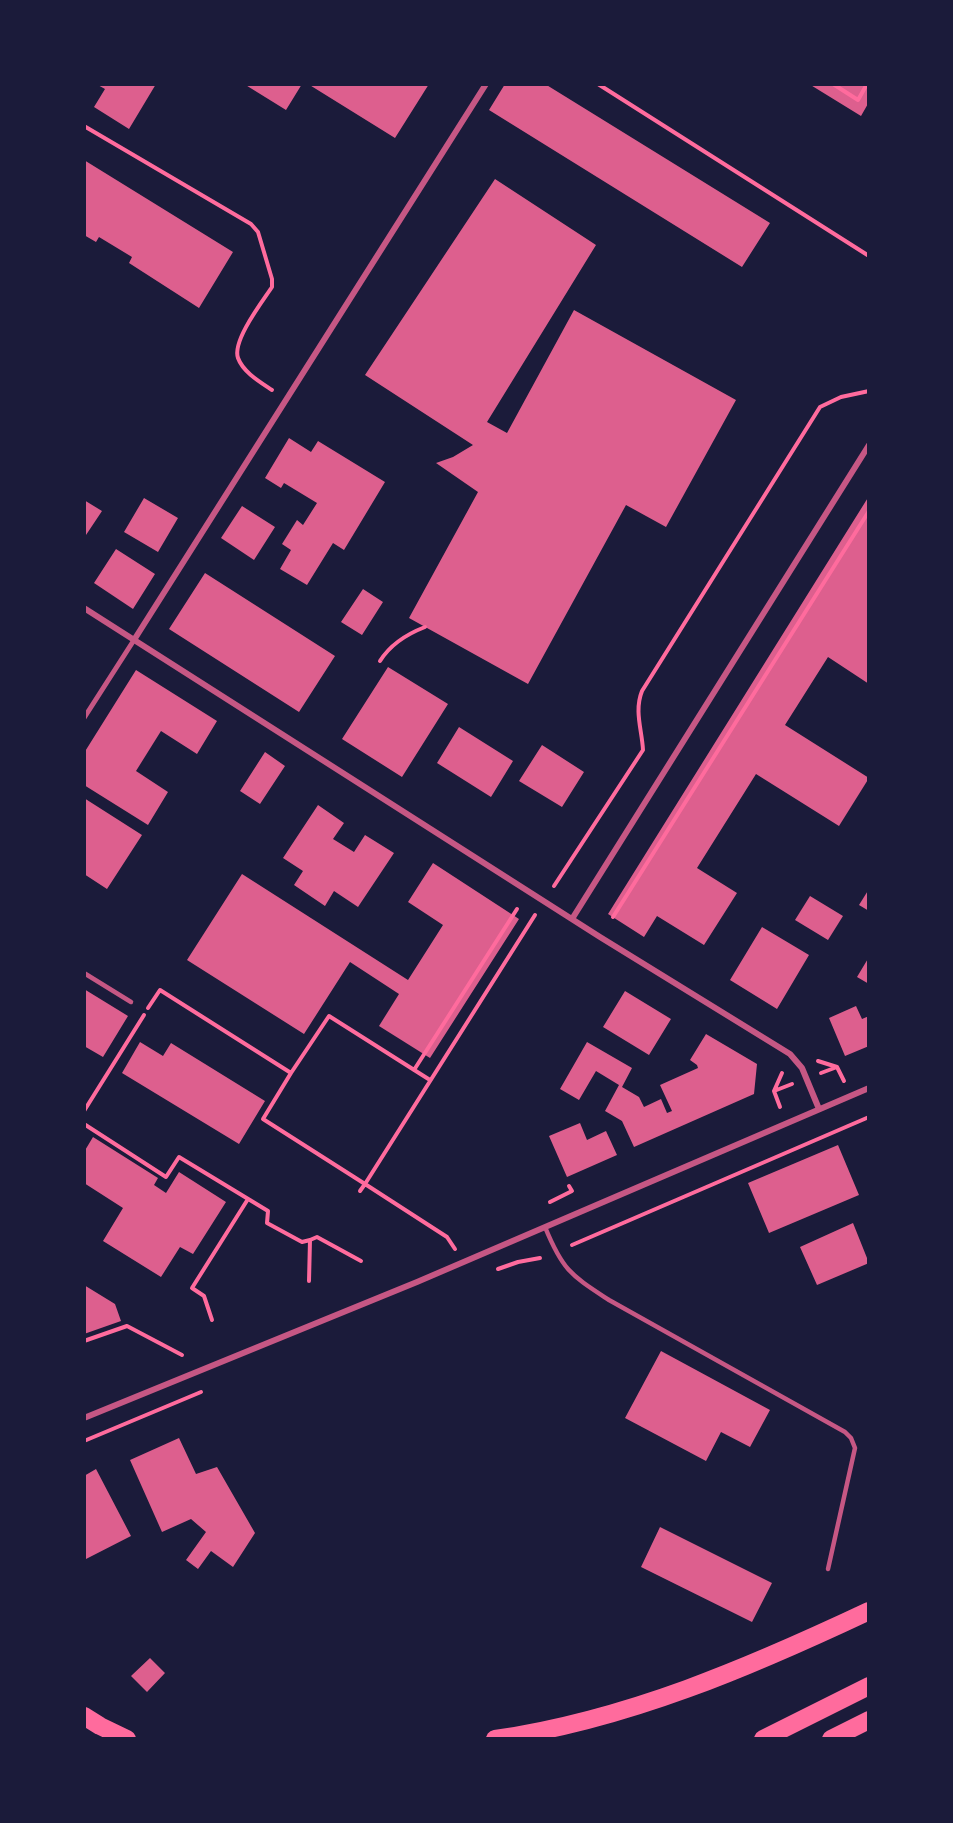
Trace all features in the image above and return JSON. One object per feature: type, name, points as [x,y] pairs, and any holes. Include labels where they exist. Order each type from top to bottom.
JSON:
[{"type":"highway","points":[[495,1739],[579,1722],[664,1698],[739,1669],[869,1611]]},
{"type":"highway","points":[[762,1739],[869,1686]]},
{"type":"highway","points":[[84,1716],[127,1739]]},
{"type":"highway","points":[[831,1739],[869,1720]]},
{"type":"street","points":[[84,718],[486,84]]},
{"type":"street","points":[[572,919],[869,445]]},
{"type":"street","points":[[84,608],[572,919],[790,1054],[802,1068],[819,1109]]},
{"type":"street","points":[[84,1408],[87,1417],[417,1282],[869,1088]]},
{"type":"lane","points":[[84,973],[131,1002]]},
{"type":"lane","points":[[545,1227],[555,1252],[574,1278],[609,1300],[845,1432],[851,1438],[855,1448],[828,1569]]},
{"type":"path","points":[[598,84],[869,256]]},
{"type":"path","points":[[833,84],[858,99],[867,84]]},
{"type":"path","points":[[84,126],[251,224],[258,232],[272,279],[272,287],[237,342],[238,357],[250,374],[280,394]]},
{"type":"path","points":[[556,882],[643,750],[638,716],[638,701],[642,691],[820,407],[841,397],[869,391]]},
{"type":"path","points":[[613,917],[869,511]]},
{"type":"path","points":[[380,661],[387,650],[414,631],[425,627]]},
{"type":"path","points":[[414,1070],[517,909]]},
{"type":"path","points":[[360,1191],[532,919]]},
{"type":"path","points":[[84,1111],[86,1102],[160,990],[291,1073]]},
{"type":"path","points":[[430,1080],[329,1016],[263,1119],[447,1237],[454,1247]]},
{"type":"path","points":[[583,1241],[869,1117]]},
{"type":"path","points":[[84,1124],[166,1177],[179,1157],[268,1211],[267,1223],[302,1242],[317,1237],[362,1261]]},
{"type":"path","points":[[550,1202],[572,1191],[569,1186]]},
{"type":"path","points":[[212,1320],[204,1296],[192,1288],[248,1199]]},
{"type":"path","points":[[309,1281],[310,1240]]},
{"type":"path","points":[[496,1270],[518,1262],[534,1260]]},
{"type":"path","points":[[84,1341],[127,1326],[182,1355]]},
{"type":"building","points":[[96,84],[156,84],[129,129],[94,107],[105,89]]},
{"type":"building","points":[[244,84],[302,84],[286,110]]},
{"type":"building","points":[[308,84],[429,84],[395,138]]},
{"type":"building","points":[[505,84],[545,84],[770,223],[742,267],[489,110]]},
{"type":"building","points":[[809,84],[869,84],[869,102],[861,116]]},
{"type":"building","points":[[84,160],[233,252],[199,308],[129,263],[132,257],[99,237],[96,242],[84,235]]},
{"type":"building","points":[[495,179],[596,245],[487,422],[507,433],[574,310],[736,400],[666,527],[626,505],[528,684],[409,618],[478,492],[436,463],[453,457],[473,445],[365,375]]},
{"type":"building","points":[[289,438],[311,452],[318,441],[385,482],[344,550],[333,543],[307,585],[280,569],[291,550],[282,544],[297,520],[303,525],[317,503],[284,483],[281,488],[265,478]]},
{"type":"building","points":[[869,496],[869,684],[828,657],[785,725],[869,778],[839,826],[756,774],[697,868],[737,893],[704,945],[657,916],[644,937],[608,914]]},
{"type":"building","points":[[144,498],[178,518],[158,552],[124,532]]},
{"type":"building","points":[[84,500],[102,511],[84,538]]},
{"type":"building","points":[[242,506],[275,527],[254,560],[221,538]]},
{"type":"building","points":[[116,549],[155,574],[133,609],[94,583]]},
{"type":"building","points":[[205,573],[335,656],[299,712],[169,629]]},
{"type":"building","points":[[363,589],[383,602],[362,635],[341,622]]},
{"type":"building","points":[[388,667],[448,704],[402,777],[342,739]]},
{"type":"building","points":[[136,670],[217,721],[197,754],[161,731],[136,771],[168,792],[148,825],[84,785],[84,753]]},
{"type":"building","points":[[459,727],[513,761],[491,797],[437,763]]},
{"type":"building","points":[[542,745],[584,772],[562,807],[519,781]]},
{"type":"building","points":[[265,752],[285,766],[260,804],[240,791]]},
{"type":"building","points":[[84,798],[142,835],[107,889],[84,874]]},
{"type":"building","points":[[318,805],[344,823],[333,839],[354,852],[365,835],[394,853],[358,907],[334,891],[325,906],[294,885],[303,871],[283,858]]},
{"type":"building","points":[[433,863],[519,919],[430,1058],[379,1026],[399,994],[350,962],[304,1034],[187,960],[242,874],[408,980],[443,925],[408,902]]},
{"type":"building","points":[[869,889],[869,911],[859,905]]},
{"type":"building","points":[[810,896],[843,916],[828,940],[795,920]]},
{"type":"building","points":[[762,927],[809,955],[777,1009],[730,980]]},
{"type":"building","points":[[869,957],[869,984],[857,977]]},
{"type":"building","points":[[84,989],[128,1016],[103,1057],[84,1046]]},
{"type":"building","points":[[625,991],[671,1019],[649,1055],[603,1027]]},
{"type":"building","points":[[856,1006],[862,1019],[869,1016],[869,1046],[845,1056],[829,1018]]},
{"type":"building","points":[[706,1034],[757,1064],[754,1094],[634,1147],[622,1121],[605,1111],[619,1085],[596,1071],[579,1100],[560,1089],[587,1042],[632,1068],[622,1087],[639,1097],[644,1107],[661,1099],[667,1113],[672,1111],[660,1085],[698,1068],[690,1060]]},
{"type":"building","points":[[140,1042],[163,1056],[171,1043],[265,1101],[239,1144],[122,1073]]},
{"type":"building","points":[[580,1123],[587,1140],[606,1131],[617,1155],[567,1177],[549,1136]]},
{"type":"building","points":[[93,1137],[158,1178],[154,1185],[166,1193],[179,1172],[226,1202],[193,1254],[180,1247],[161,1277],[103,1241],[123,1208],[84,1183],[84,1152]]},
{"type":"building","points":[[838,1145],[859,1195],[769,1233],[748,1183]]},
{"type":"building","points":[[853,1223],[869,1263],[817,1285],[800,1247]]},
{"type":"building","points":[[84,1285],[115,1304],[121,1321],[84,1334]]},
{"type":"building","points":[[661,1351],[770,1410],[750,1447],[721,1432],[706,1461],[625,1418]]},
{"type":"building","points":[[179,1438],[196,1474],[217,1467],[255,1533],[233,1567],[211,1551],[198,1569],[186,1560],[206,1532],[191,1519],[162,1532],[130,1460]]},
{"type":"building","points":[[96,1469],[131,1536],[86,1559],[84,1555],[84,1476]]},
{"type":"building","points":[[660,1527],[772,1583],[752,1622],[641,1567]]},
{"type":"building","points":[[150,1658],[165,1673],[147,1692],[131,1676]]}]
